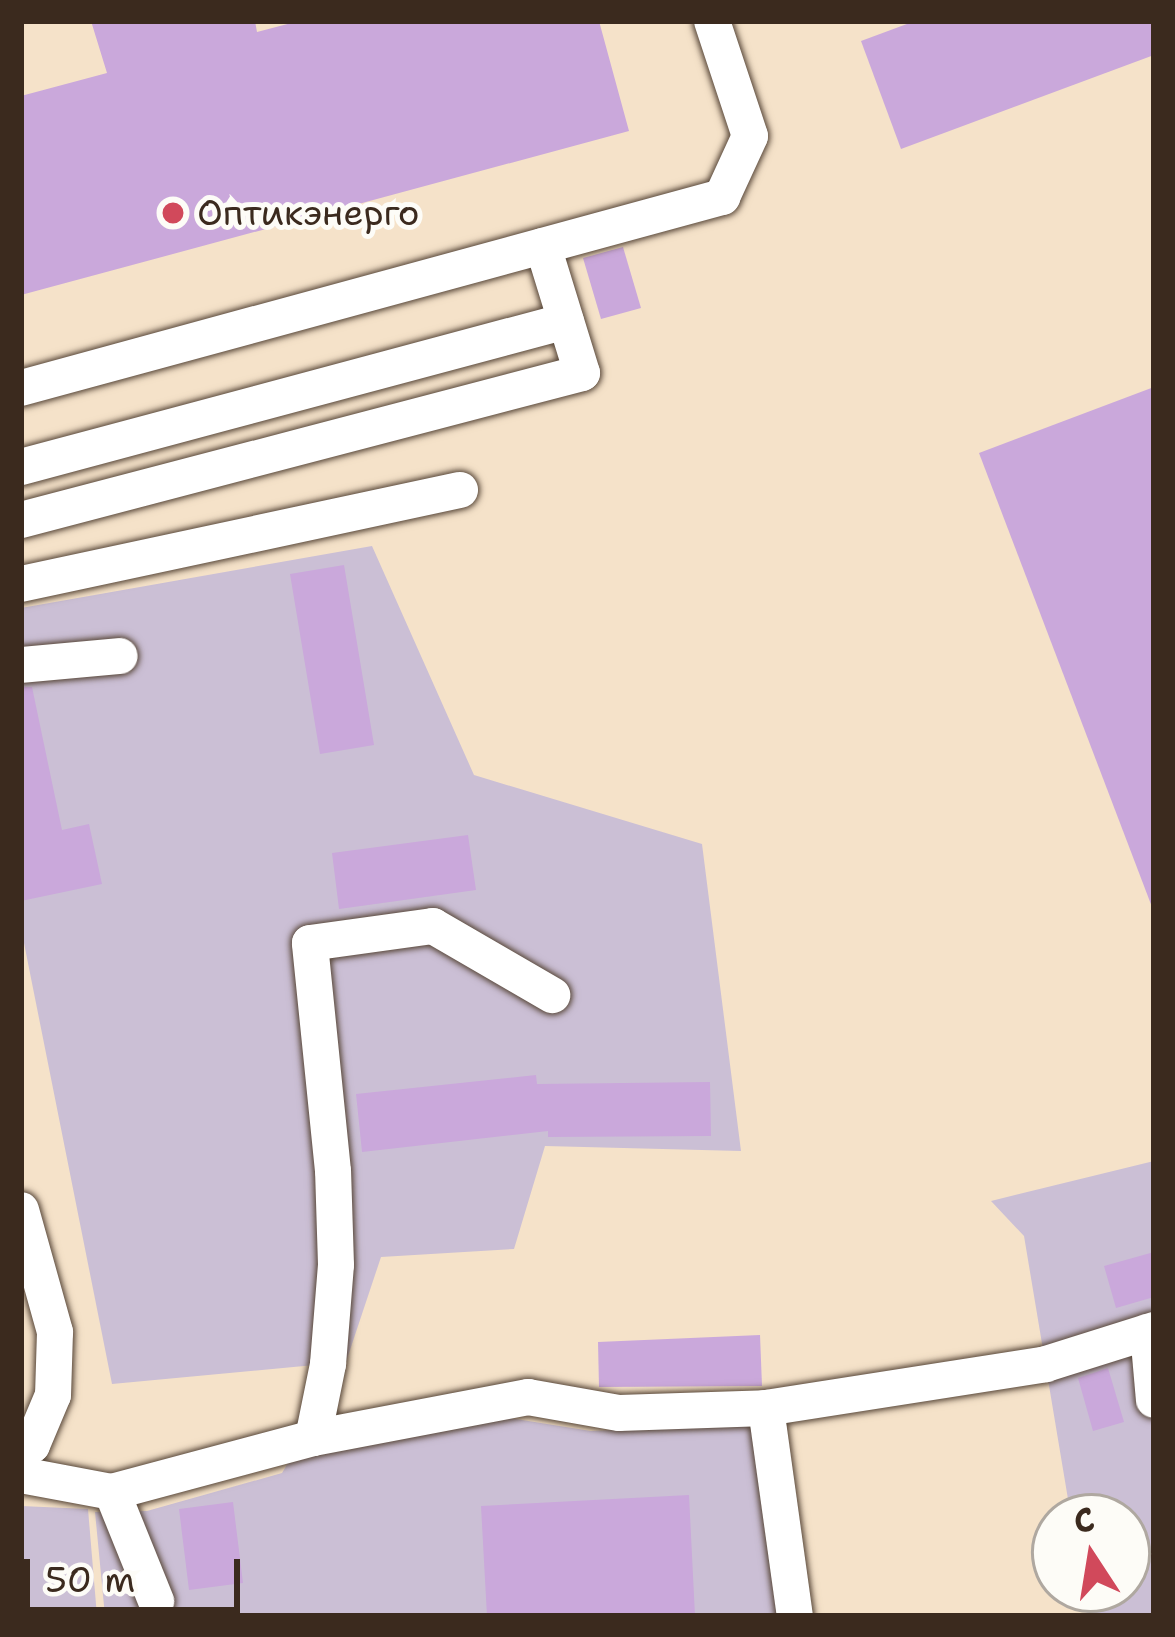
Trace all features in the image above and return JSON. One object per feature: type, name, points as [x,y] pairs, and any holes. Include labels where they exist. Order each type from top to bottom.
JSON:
[{"type":"street","points":[[21,388],[722,197],[750,136],[712,21]]},
{"type":"street","points":[[21,520],[582,373],[543,246]]},
{"type":"street","points":[[21,467],[566,321]]},
{"type":"street","points":[[21,584],[460,490]]},
{"type":"street","points":[[21,665],[120,656]]},
{"type":"street","points":[[313,1438],[328,1364],[336,1265],[333,1171],[310,943],[433,926],[552,994]]},
{"type":"street","points":[[21,1210],[29,1274],[55,1332],[53,1395],[32,1445],[21,1450]]},
{"type":"street","points":[[21,1475],[112,1492],[313,1438],[527,1397],[620,1413],[766,1408],[1046,1364],[1151,1331],[1154,1400]]},
{"type":"street","points":[[766,1408],[795,1616]]},
{"type":"street","points":[[112,1492],[156,1601]]},
{"type":"shaded area","points":[[372,546],[474,775],[702,844],[741,1151],[545,1146],[514,1249],[381,1257],[346,1362],[112,1384],[21,928],[21,608]]},
{"type":"shaded area","points":[[1154,1161],[1154,1616],[1087,1616],[1151,1613],[1151,1493],[1067,1493],[1024,1236],[991,1201]]},
{"type":"shaded area","points":[[491,1415],[591,1431],[758,1423],[783,1616],[105,1616],[95,1512],[147,1511],[282,1473],[291,1458]]},
{"type":"shaded area","points":[[21,1506],[88,1509],[97,1616],[21,1616]]},
{"type":"building","name":"Оптикэнерго","points":[[91,21],[255,21],[257,32],[299,21],[599,21],[629,131],[21,295],[21,96],[107,73]]},
{"type":"building","points":[[915,21],[1154,21],[1154,55],[901,149],[861,41]]},
{"type":"building","points":[[623,247],[641,308],[601,319],[583,258]]},
{"type":"building","points":[[1154,387],[1154,906],[1152,907],[979,453]]},
{"type":"building","points":[[344,565],[374,745],[320,754],[290,574]]},
{"type":"building","points":[[21,687],[32,687],[62,830],[89,824],[102,884],[21,901]]},
{"type":"building","points":[[468,835],[476,890],[339,909],[332,853]]},
{"type":"building","points":[[536,1075],[537,1084],[710,1082],[711,1136],[548,1137],[548,1131],[362,1152],[356,1094]]},
{"type":"building","points":[[1154,1252],[1154,1297],[1116,1308],[1104,1266]]},
{"type":"building","points":[[760,1335],[762,1386],[599,1387],[598,1342]]},
{"type":"building","points":[[1108,1368],[1124,1422],[1093,1431],[1078,1378]]},
{"type":"building","points":[[689,1495],[695,1616],[487,1616],[481,1506]]},
{"type":"building","points":[[233,1502],[243,1583],[189,1590],[179,1509]]},
{"type":"place","name":"Оптикэнерго","points":[[173,213]]}]
